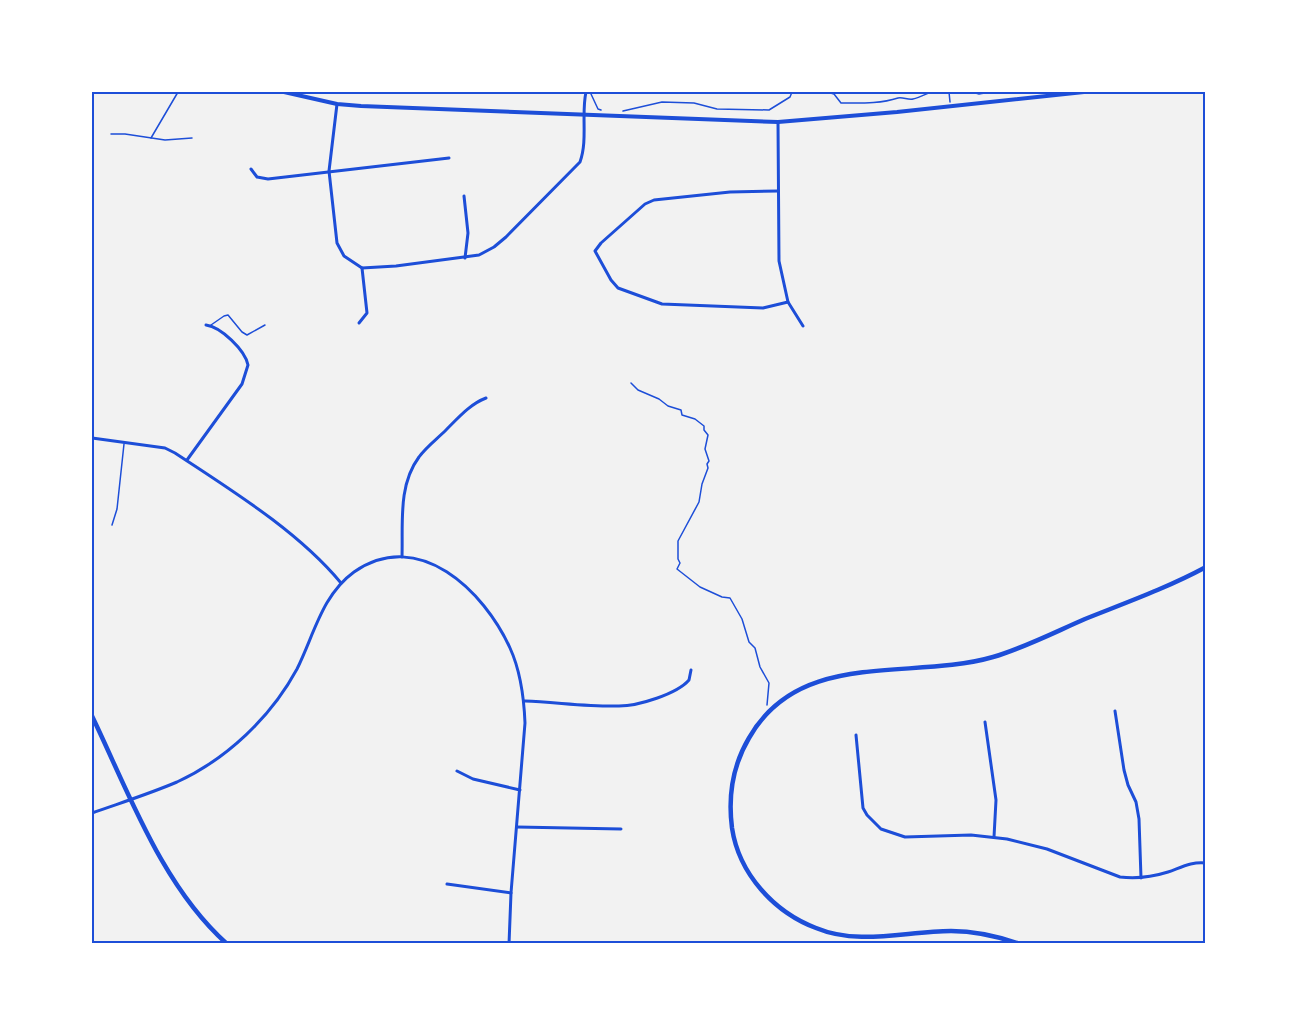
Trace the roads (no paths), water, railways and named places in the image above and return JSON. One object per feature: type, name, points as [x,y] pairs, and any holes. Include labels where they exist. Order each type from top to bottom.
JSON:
[{"type":"main road","points":[[1020,944],[1000,937],[969,932],[863,937],[838,935],[805,923],[775,904],[756,884],[742,860],[734,836],[730,811],[735,771],[742,752],[756,726],[771,710],[799,690],[834,676],[993,657],[1159,589],[1206,567]]},
{"type":"main road","points":[[92,716],[157,851],[177,885],[202,918],[227,944]]},
{"type":"street","points":[[284,92],[338,104],[778,122],[1084,92]]},
{"type":"street","points":[[338,104],[329,171],[337,243],[344,256],[362,268],[376,268],[465,258],[479,255],[494,247],[576,167],[582,158],[586,92]]},
{"type":"street","points":[[778,122],[779,261],[788,302],[803,326]]},
{"type":"street","points":[[251,169],[254,175],[262,179],[449,158]]},
{"type":"street","points":[[778,191],[730,192],[650,201],[601,243],[595,251],[618,288],[662,304],[763,308],[788,302]]},
{"type":"street","points":[[464,196],[468,232],[465,258]]},
{"type":"street","points":[[359,323],[367,313],[362,268]]},
{"type":"street","points":[[187,460],[242,384],[248,365],[245,357],[223,332],[208,325]]},
{"type":"street","points":[[402,558],[404,489],[414,464],[456,419],[475,403],[486,398]]},
{"type":"street","points":[[92,438],[165,448],[187,460],[297,539],[341,583]]},
{"type":"street","points":[[92,813],[132,800],[192,775],[226,752],[252,729],[282,693],[296,670],[327,600],[341,583],[362,567],[387,559],[426,561],[449,572],[472,591],[486,607],[511,649],[520,677],[525,723],[509,944]]},
{"type":"street","points":[[524,701],[623,706],[681,688],[690,680],[691,670]]},
{"type":"street","points":[[1115,711],[1124,770],[1136,802],[1139,819],[1141,878]]},
{"type":"street","points":[[984,722],[996,800],[994,837]]},
{"type":"street","points":[[856,735],[863,808],[881,829],[905,837],[949,835],[994,837],[1027,843],[1120,877],[1141,878],[1195,863],[1206,863]]},
{"type":"street","points":[[457,771],[473,779],[520,790]]},
{"type":"street","points":[[517,827],[621,829]]},
{"type":"street","points":[[447,884],[511,893]]},
{"type":"lane","points":[[151,139],[178,92]]},
{"type":"lane","points":[[111,134],[151,139],[192,138]]},
{"type":"lane","points":[[208,325],[226,315],[230,316],[242,332],[247,334],[265,325]]},
{"type":"lane","points":[[112,525],[117,509],[124,443]]}]
